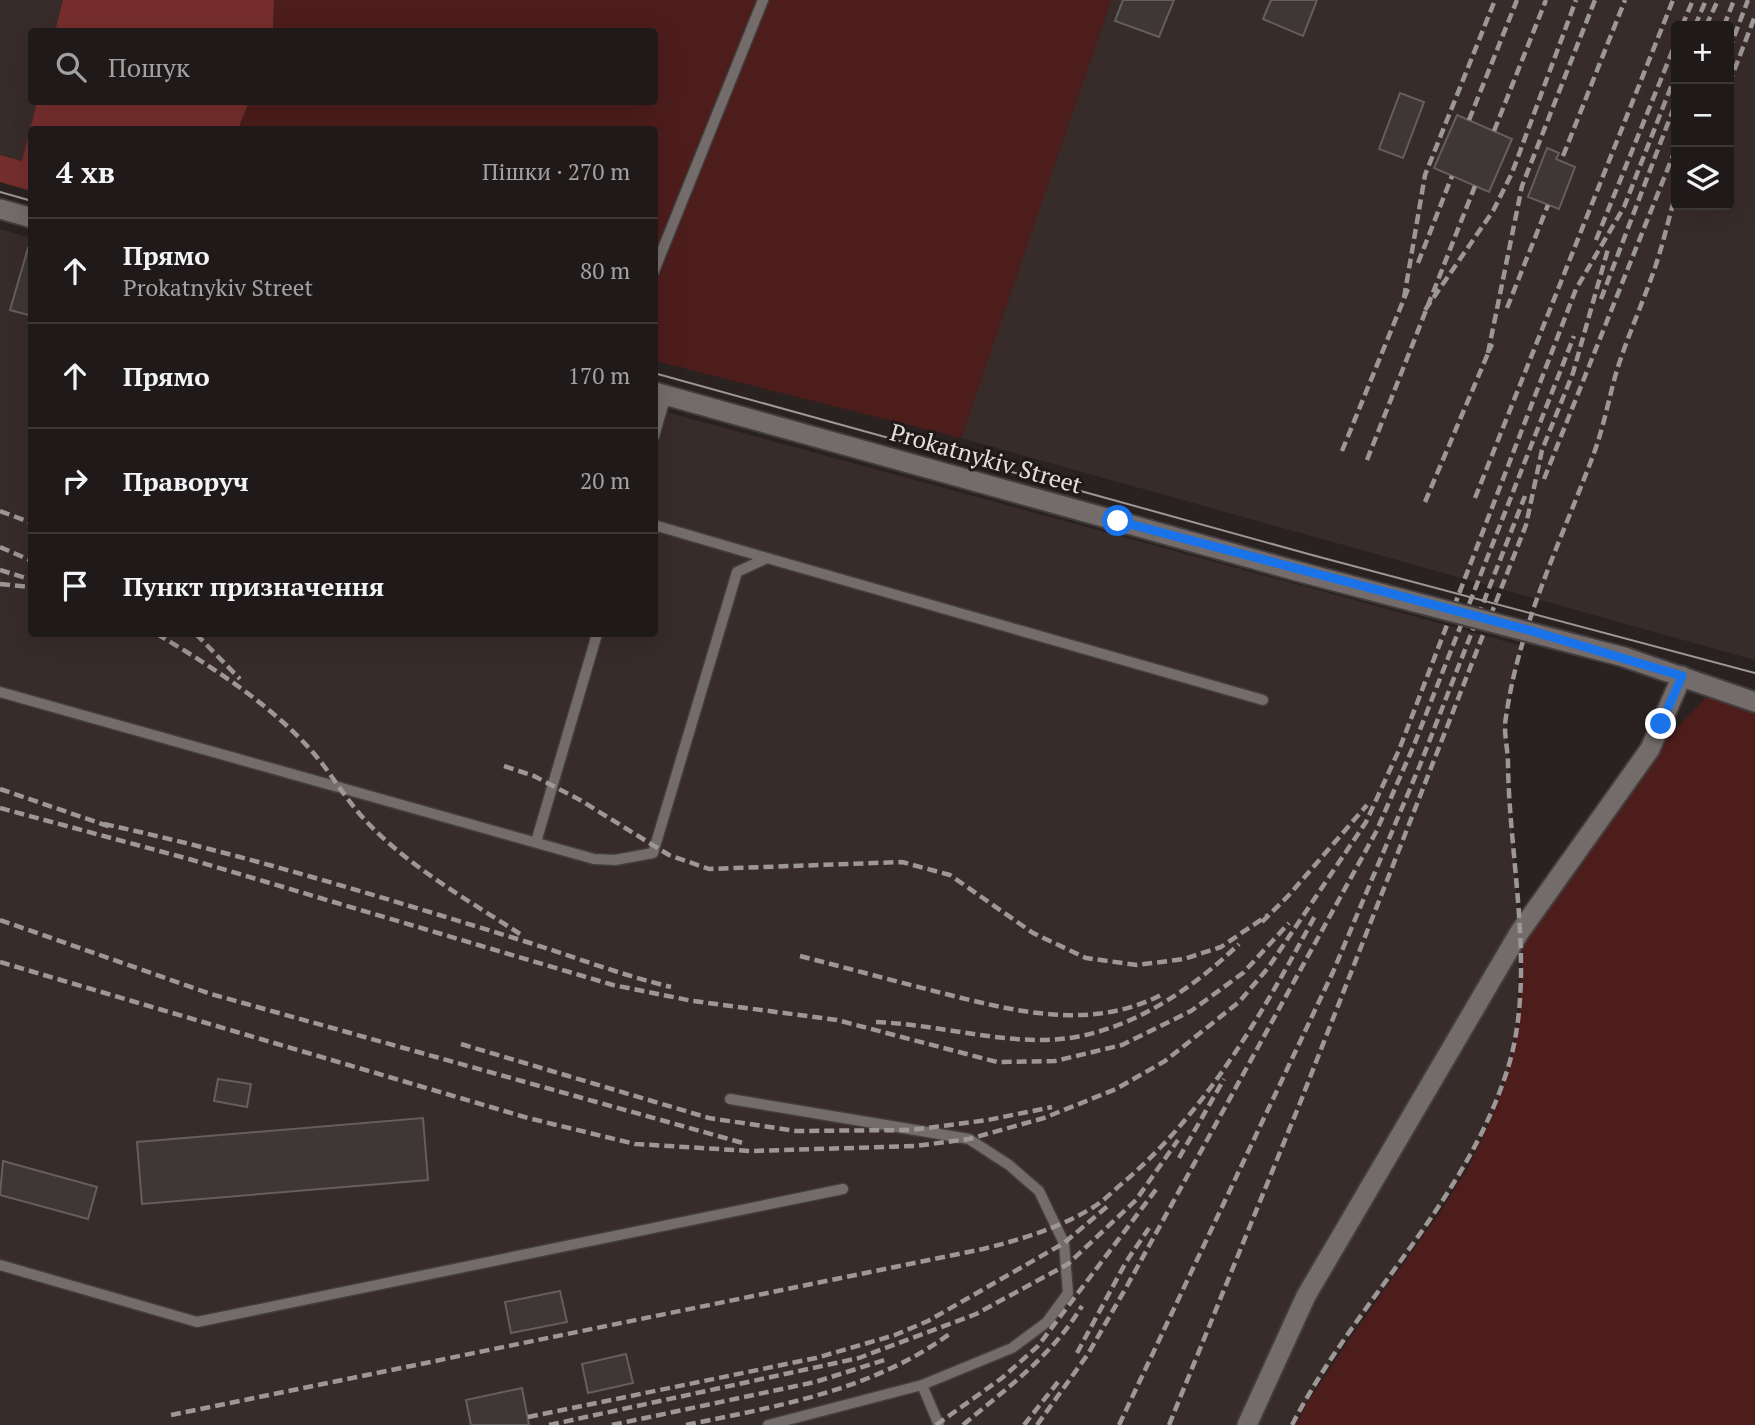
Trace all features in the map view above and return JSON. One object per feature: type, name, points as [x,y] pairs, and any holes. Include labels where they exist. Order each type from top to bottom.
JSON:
[{"type":"street","points":[[0,209],[28,217]]},
{"type":"street","name":"Prokatnykiv Street","points":[[660,394],[1304,573],[1624,657],[1755,702]]},
{"type":"street","points":[[1247,1425],[1306,1296],[1519,933],[1650,748],[1682,676]]},
{"type":"lane","points":[[658,261],[764,0]]},
{"type":"lane","points":[[658,526],[1263,700]]},
{"type":"lane","points":[[0,692],[594,859],[615,860],[653,853],[737,572],[767,558]]},
{"type":"lane","points":[[536,842],[596,637]]},
{"type":"lane","points":[[730,1099],[969,1139],[1009,1165],[1039,1191],[1064,1243],[1068,1264],[1068,1293],[1047,1322],[1012,1348],[922,1385],[768,1425]]},
{"type":"lane","points":[[0,1265],[197,1322],[843,1189]]},
{"type":"lane","points":[[922,1385],[939,1425]]},
{"type":"shaded area","points":[[0,0],[63,0],[56,28],[28,28],[28,105],[36,105],[31,126],[28,126],[22,161],[0,155]]},
{"type":"shaded area","points":[[63,0],[274,0],[273,28],[56,28]]},
{"type":"shaded area","points":[[274,0],[1111,0],[961,438],[658,362],[658,126],[240,126],[248,105],[658,105],[658,28],[273,28]]},
{"type":"shaded area","points":[[1111,0],[1755,0],[1755,660],[961,438]]},
{"type":"shaded area","points":[[36,105],[248,105],[239,126],[31,126]]},
{"type":"shaded area","points":[[28,137],[28,190],[0,182],[0,155],[22,161]]},
{"type":"shaded area","points":[[0,229],[28,237],[28,637],[658,637],[658,410],[1522,646],[1505,720],[1519,933],[1517,1020],[1508,1070],[1490,1119],[1438,1211],[1348,1336],[1292,1425],[0,1425]]},
{"type":"shaded area","points":[[1714,689],[1755,708],[1755,1425],[1296,1425],[1307,1403],[1351,1337],[1440,1212],[1468,1168],[1491,1119],[1509,1072],[1520,1019],[1523,934],[1655,751]]},
{"type":"building","points":[[1123,0],[1174,0],[1159,37],[1115,21]]},
{"type":"building","points":[[1271,0],[1317,0],[1303,36],[1263,19]]},
{"type":"building","points":[[1400,93],[1424,102],[1403,158],[1379,149]]},
{"type":"building","points":[[1457,115],[1512,139],[1489,192],[1434,168]]},
{"type":"building","points":[[1547,148],[1559,153],[1556,159],[1575,167],[1559,209],[1528,197]]},
{"type":"building","points":[[28,248],[28,315],[10,310]]},
{"type":"building","points":[[218,1079],[251,1084],[247,1107],[214,1101]]},
{"type":"building","points":[[423,1118],[428,1180],[142,1204],[137,1142]]},
{"type":"building","points":[[3,1161],[97,1187],[88,1219],[0,1195]]},
{"type":"building","points":[[560,1291],[567,1322],[511,1333],[505,1302]]},
{"type":"building","points":[[626,1354],[633,1383],[588,1393],[582,1364]]},
{"type":"building","points":[[522,1388],[529,1425],[471,1425],[466,1400]]},
{"type":"tram line","points":[[0,192],[28,200]]},
{"type":"tram line","points":[[658,374],[1312,555],[1755,673]]},
{"type":"railway","points":[[1404,298],[1425,175],[1495,0]]},
{"type":"railway","points":[[1469,120],[1517,0]]},
{"type":"railway","points":[[1494,131],[1546,0]]},
{"type":"railway","points":[[1425,310],[1493,211],[1512,173],[1576,0]]},
{"type":"railway","points":[[1488,353],[1522,186],[1595,0]]},
{"type":"railway","points":[[1563,156],[1625,0]]},
{"type":"railway","points":[[1475,498],[1673,0]]},
{"type":"railway","points":[[1684,21],[1693,0]]},
{"type":"railway","points":[[1697,21],[1706,0]]},
{"type":"railway","points":[[1708,21],[1718,0]]},
{"type":"railway","points":[[1726,21],[1734,0]]},
{"type":"railway","points":[[1734,37],[1748,0]]},
{"type":"railway","points":[[1734,71],[1755,16]]},
{"type":"railway","points":[[1596,240],[1671,54]]},
{"type":"railway","points":[[0,962],[528,1118],[635,1144],[751,1151],[916,1146],[969,1139],[1044,1118],[1116,1089],[1165,1061],[1239,1002],[1268,968],[1366,822],[1399,750],[1576,289],[1624,207],[1672,84]]},
{"type":"railway","points":[[1601,299],[1671,115]]},
{"type":"railway","points":[[1544,479],[1671,161]]},
{"type":"railway","points":[[1418,263],[1452,176]]},
{"type":"railway","points":[[1367,460],[1475,186]]},
{"type":"railway","points":[[1507,308],[1548,205]]},
{"type":"railway","points":[[1292,1425],[1317,1380],[1436,1211],[1463,1168],[1487,1122],[1506,1074],[1515,1038],[1521,960],[1505,728],[1512,683],[1531,616],[1598,443],[1617,370],[1656,266],[1671,210]]},
{"type":"railway","points":[[1169,1425],[1300,1103],[1526,525],[1542,450],[1573,373],[1608,249]]},
{"type":"railway","points":[[1342,451],[1408,289]]},
{"type":"railway","points":[[1037,1425],[1088,1354],[1127,1286],[1376,832],[1414,745],[1574,336]]},
{"type":"railway","points":[[1425,502],[1492,344]]},
{"type":"railway","points":[[1119,1425],[1333,972],[1420,765],[1525,496]]},
{"type":"railway","points":[[0,511],[28,522]]},
{"type":"railway","points":[[0,547],[28,559]]},
{"type":"railway","points":[[0,570],[28,579]]},
{"type":"railway","points":[[0,584],[28,587]]},
{"type":"railway","points":[[162,637],[218,672],[276,716],[310,749],[366,821],[401,853],[520,934]]},
{"type":"railway","points":[[199,637],[240,679]]},
{"type":"railway","points":[[504,766],[534,776],[580,800],[669,855],[709,869],[902,862],[950,875],[1033,933],[1086,958],[1137,965],[1184,959],[1221,947],[1268,915]]},
{"type":"railway","points":[[0,789],[111,827]]},
{"type":"railway","points":[[1262,922],[1367,805]]},
{"type":"railway","points":[[0,808],[189,859],[613,985],[693,1001],[837,1020],[997,1062],[1055,1061],[1122,1045],[1191,1011],[1243,973],[1289,923]]},
{"type":"railway","points":[[104,824],[310,876],[671,987]]},
{"type":"railway","points":[[171,1415],[983,1249],[1066,1222],[1105,1199],[1155,1153],[1209,1090],[1255,1022],[1316,914]]},
{"type":"railway","points":[[0,920],[211,994],[743,1143]]},
{"type":"railway","points":[[876,1022],[1016,1039],[1065,1039],[1093,1033],[1120,1024],[1172,998],[1239,944]]},
{"type":"railway","points":[[800,956],[988,1004],[1046,1014],[1104,1013],[1161,995]]},
{"type":"railway","points":[[461,1044],[709,1118],[796,1131],[911,1130],[988,1120],[1052,1107]]},
{"type":"railway","points":[[1179,1158],[1224,1079]]},
{"type":"railway","points":[[549,1425],[859,1358],[976,1314],[1068,1264],[1136,1200],[1178,1140]]},
{"type":"railway","points":[[936,1425],[1002,1378],[1038,1346],[1158,1187]]},
{"type":"railway","points":[[528,1417],[816,1358],[895,1335],[928,1321],[1064,1243],[1109,1205]]},
{"type":"railway","points":[[1077,1353],[1126,1262],[1149,1228]]},
{"type":"railway","points":[[963,1425],[1043,1356],[1082,1306]]},
{"type":"railway","points":[[686,1425],[790,1403],[858,1382],[922,1352],[952,1332]]},
{"type":"railway","points":[[612,1425],[815,1382],[888,1359]]},
{"type":"railway","points":[[1024,1425],[1058,1382]]},
{"type":"route","points":[[1118,521],[1304,573],[1532,631],[1682,676],[1661,724]]}]
